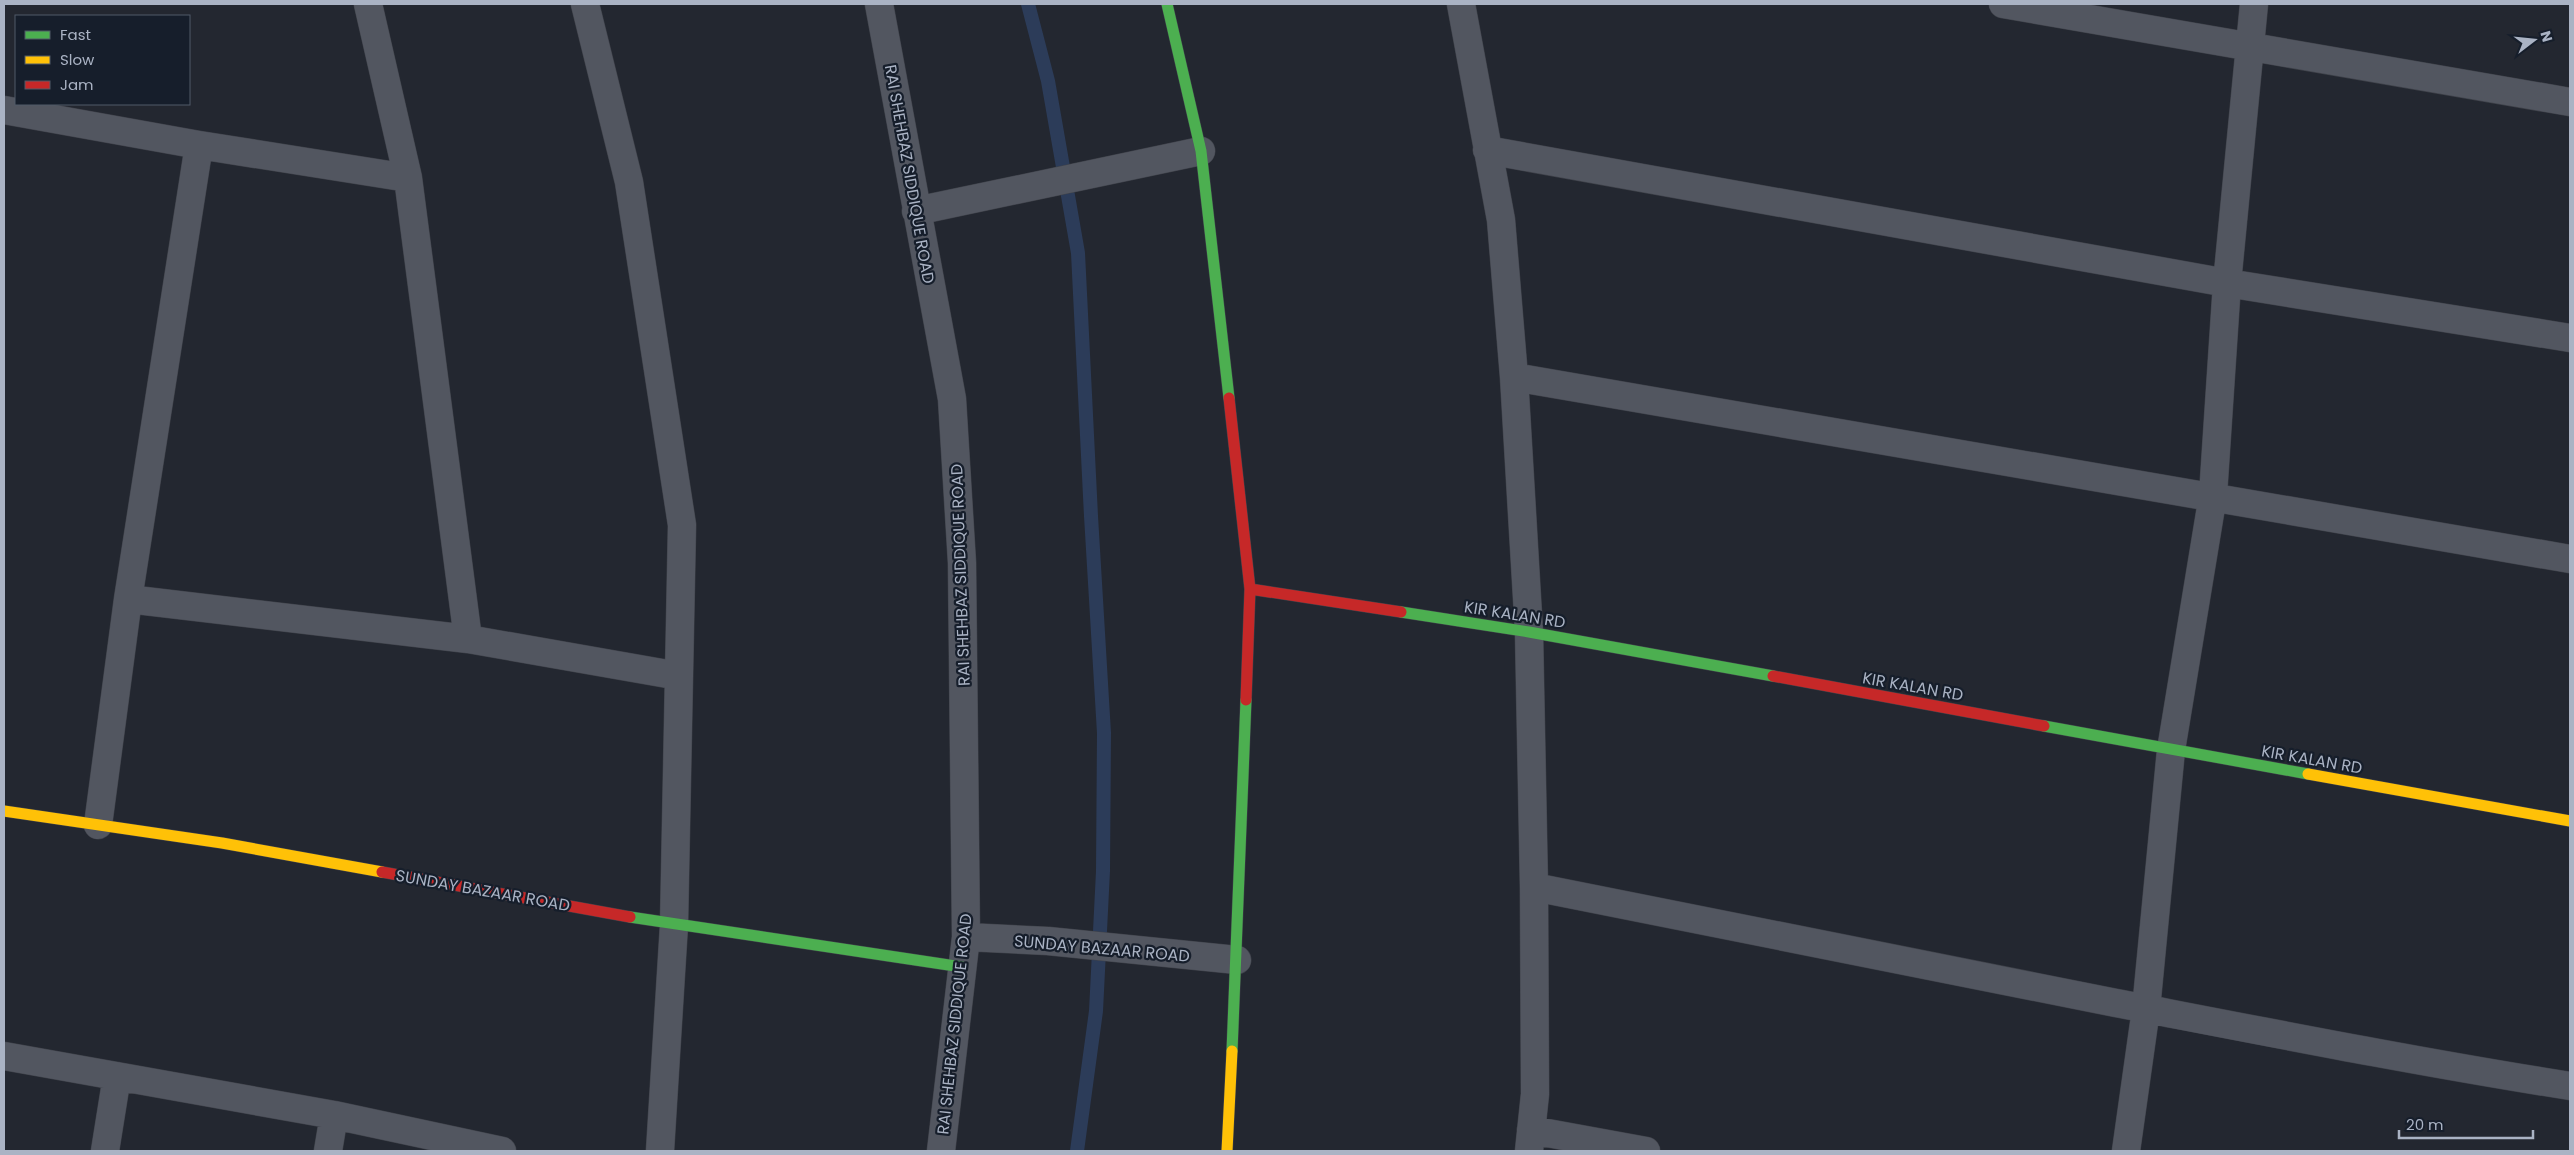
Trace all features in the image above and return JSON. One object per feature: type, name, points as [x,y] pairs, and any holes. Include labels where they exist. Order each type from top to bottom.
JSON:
[{"type":"street","points":[[368,4],[408,178],[468,639]]},
{"type":"street","points":[[585,4],[629,182],[682,525],[674,925],[660,1151]]},
{"type":"street","name":"RAI SHEHBAZ SIDDIQUE ROAD","points":[[879,4],[952,399],[962,563],[966,937],[941,1151]]},
{"type":"street","points":[[1167,4],[1202,151],[1250,589],[1237,960],[1227,1151]]},
{"type":"street","points":[[1461,4],[1501,220],[1514,377],[1529,632],[1534,887],[1535,1094],[1530,1141],[1646,1151]]},
{"type":"street","points":[[2002,4],[2570,102]]},
{"type":"street","points":[[2126,1151],[2146,1008],[2171,750],[2213,495],[2228,283],[2254,4]]},
{"type":"street","points":[[4,110],[199,145],[408,178]]},
{"type":"street","points":[[98,825],[128,598],[199,145]]},
{"type":"street","points":[[1487,150],[2228,283],[2570,338]]},
{"type":"street","points":[[916,211],[1122,166],[1202,151]]},
{"type":"street","points":[[1514,377],[2213,495],[2570,559]]},
{"type":"street","name":"KIR KALAN RD","points":[[1250,589],[1529,632],[2570,821]]},
{"type":"street","points":[[128,598],[468,639],[679,676]]},
{"type":"street","name":"SUNDAY BAZAAR ROAD","points":[[4,811],[222,843],[674,925],[962,967]]},
{"type":"street","points":[[1534,887],[1752,932],[2146,1008],[2464,1069],[2570,1086]]},
{"type":"street","name":"SUNDAY BAZAAR ROAD","points":[[966,937],[1048,941],[1152,953],[1237,960]]},
{"type":"street","points":[[4,1056],[334,1115],[442,1146],[502,1151]]},
{"type":"street","points":[[105,1151],[117,1076]]},
{"type":"street","points":[[328,1151],[334,1115]]},
{"type":"waterway","points":[[1028,4],[1048,81],[1078,253],[1104,733],[1103,871],[1096,1011],[1077,1151]]},
{"type":"traffic: fast","points":[[1167,4],[1201,151],[1229,398]]},
{"type":"traffic: fast","points":[[1401,612],[1529,632],[1773,676]]},
{"type":"traffic: fast","points":[[1232,1051],[1246,700]]},
{"type":"traffic: fast","points":[[2044,726],[2308,774]]},
{"type":"traffic: fast","points":[[630,917],[962,967]]},
{"type":"traffic: slow","points":[[2308,774],[2570,821]]},
{"type":"traffic: slow","points":[[4,811],[222,843],[382,872]]},
{"type":"traffic: slow","points":[[1227,1151],[1232,1051]]},
{"type":"traffic: jam","points":[[1229,398],[1250,589],[1246,700]]},
{"type":"traffic: jam","points":[[1250,589],[1401,612]]},
{"type":"traffic: jam","points":[[1773,676],[2044,726]]},
{"type":"traffic: jam","points":[[382,872],[630,917]]}]
